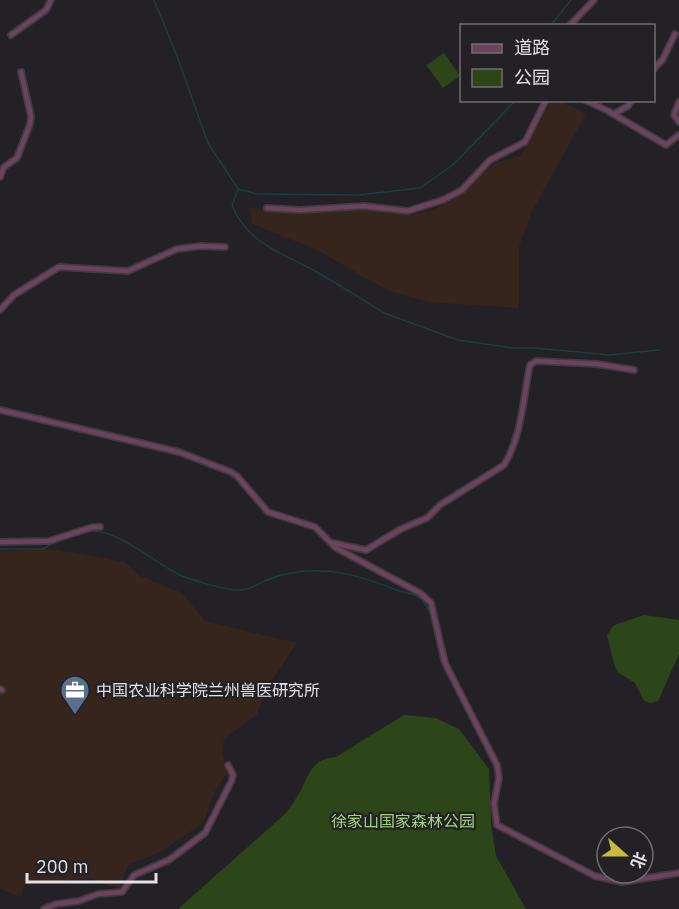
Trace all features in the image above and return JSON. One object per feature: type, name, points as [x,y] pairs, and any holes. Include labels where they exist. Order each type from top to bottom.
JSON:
[{"type":"street","points":[[11,35],[46,10],[51,0]]},
{"type":"street","points":[[571,24],[594,0]]},
{"type":"street","points":[[655,68],[663,59],[675,34]]},
{"type":"street","points":[[0,177],[4,167],[16,158],[30,124],[31,116],[21,72]]},
{"type":"street","points":[[267,208],[300,210],[364,206],[408,211],[443,200],[462,190],[490,160],[525,142],[545,102]]},
{"type":"street","points":[[589,102],[666,144],[679,135]]},
{"type":"street","points":[[614,114],[631,102]]},
{"type":"street","points":[[679,102],[674,115],[679,122]]},
{"type":"street","points":[[0,310],[14,295],[59,267],[128,271],[177,249],[201,246],[225,247]]},
{"type":"street","points":[[331,543],[366,550],[401,529],[427,518],[440,505],[504,465],[516,438],[530,365],[536,361],[597,364],[634,370]]},
{"type":"street","points":[[0,410],[179,452],[231,472],[268,512],[315,527],[336,548],[420,593],[431,603],[445,663],[497,765],[499,778],[494,803],[498,825],[595,876],[622,882],[679,873]]},
{"type":"street","points":[[0,542],[49,541],[93,527],[100,527]]},
{"type":"street","points":[[44,909],[98,894],[122,892],[135,874],[169,860],[205,833],[231,782],[233,775],[228,765]]},
{"type":"shaded area","points":[[551,102],[561,102],[586,114],[531,213],[519,247],[519,308],[428,302],[387,290],[315,249],[252,224],[250,208],[311,210],[361,208],[411,215],[430,211],[455,199],[496,162],[520,156]]},
{"type":"shaded area","points":[[57,550],[125,562],[140,576],[182,593],[205,621],[297,643],[268,686],[257,714],[224,739],[222,754],[228,772],[215,791],[203,823],[162,851],[128,865],[119,889],[89,878],[46,883],[26,879],[21,897],[0,889],[0,551]]},
{"type":"green space","points":[[444,53],[460,76],[443,88],[426,65]]},
{"type":"green space","points":[[644,615],[679,620],[679,654],[658,701],[651,703],[644,701],[635,683],[619,673],[615,667],[607,635],[614,625]]},
{"type":"green space","name":"徐家山国家森林公园","points":[[404,715],[435,718],[459,729],[489,769],[491,823],[496,856],[526,909],[178,909],[285,814],[317,763],[336,757]]},
{"type":"waterway","points":[[154,0],[208,143],[238,189],[257,194],[358,195],[420,188],[454,164],[514,102]]},
{"type":"waterway","points":[[552,24],[571,0]]},
{"type":"waterway","points":[[238,190],[232,205],[238,218],[256,238],[384,313],[458,340],[514,348],[609,355],[659,350]]},
{"type":"waterway","points":[[84,532],[95,531],[107,534],[132,546],[178,574],[236,590],[246,589],[289,573],[306,571],[333,572],[360,577],[417,596],[424,603],[432,618]]},
{"type":"waterway","points":[[0,549],[43,549],[59,540]]},
{"type":"waterway","points":[[440,652],[442,660]]},
{"type":"place","name":"中国农业科学院兰州兽医研究所","points":[[75,716]]}]
